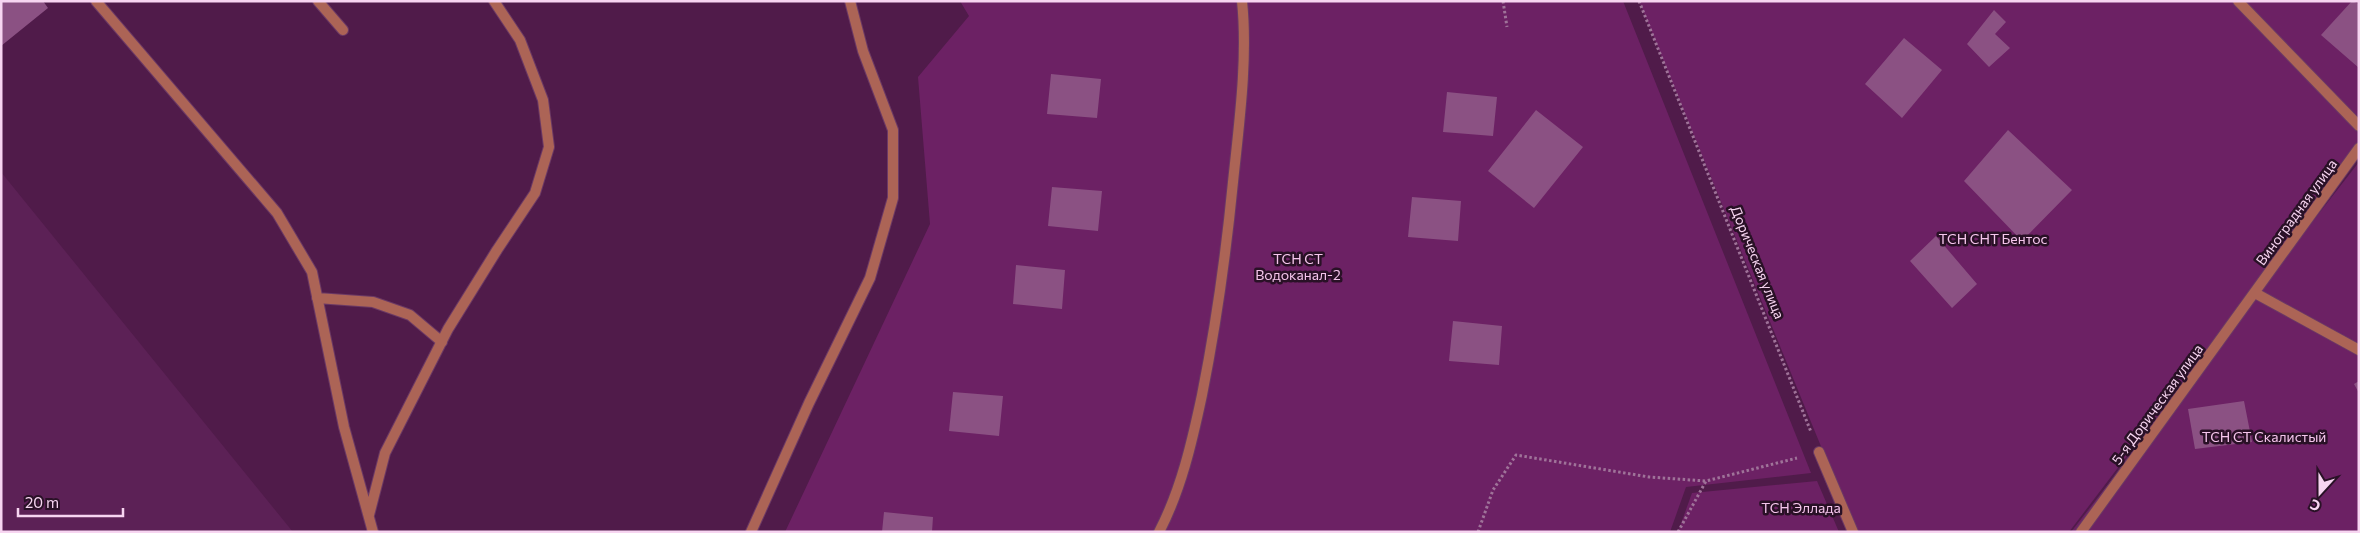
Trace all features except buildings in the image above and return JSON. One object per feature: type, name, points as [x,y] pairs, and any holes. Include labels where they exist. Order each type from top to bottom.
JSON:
[{"type":"lane","points":[[96,1],[277,213],[312,272],[344,427],[373,532]]},
{"type":"lane","points":[[318,1],[343,30]]},
{"type":"lane","points":[[368,516],[385,453],[442,342],[497,250],[535,193],[549,147],[543,100],[540,91],[520,40],[494,1]]},
{"type":"lane","points":[[751,532],[809,404],[870,278],[893,198],[893,130],[863,51],[850,1]]},
{"type":"lane","points":[[1159,532],[1171,509],[1192,439],[1212,348],[1222,286],[1237,148],[1245,29],[1242,1]]},
{"type":"lane","points":[[2238,1],[2359,126]]},
{"type":"lane","name":"Виноградная улица","points":[[2255,293],[2359,148]]},
{"type":"lane","points":[[2255,293],[2359,350]]},
{"type":"lane","name":"5-я Дорическая улица","points":[[2081,532],[2255,293]]},
{"type":"lane","points":[[317,298],[373,302],[410,315],[442,342]]},
{"type":"lane","points":[[1819,452],[1853,532]]},
{"type":"path","points":[[1503,1],[1507,27]]},
{"type":"path","name":"Дорическая улица","points":[[1639,1],[1819,452]]},
{"type":"path","points":[[1478,532],[1492,490],[1516,455],[1649,477],[1706,481],[1819,452]]},
{"type":"path","points":[[1678,532],[1706,481]]},
{"type":"shaded area","points":[[1,172],[293,532],[1,532]]},
{"type":"green space","name":"ТСН СТ Водоканал-2","points":[[960,1],[1623,1],[1811,473],[1686,487],[1670,532],[785,532],[930,224],[918,77],[969,16]]},
{"type":"green space","name":"ТСН СНТ Бентос","points":[[1639,1],[2359,1],[2359,151],[2069,532],[1856,532]]},
{"type":"green space","name":"ТСН СТ Скалистый","points":[[2359,162],[2359,532],[2071,532]]},
{"type":"green space","name":"ТСН Эллада","points":[[1817,481],[1839,532],[1678,532],[1692,493]]}]
